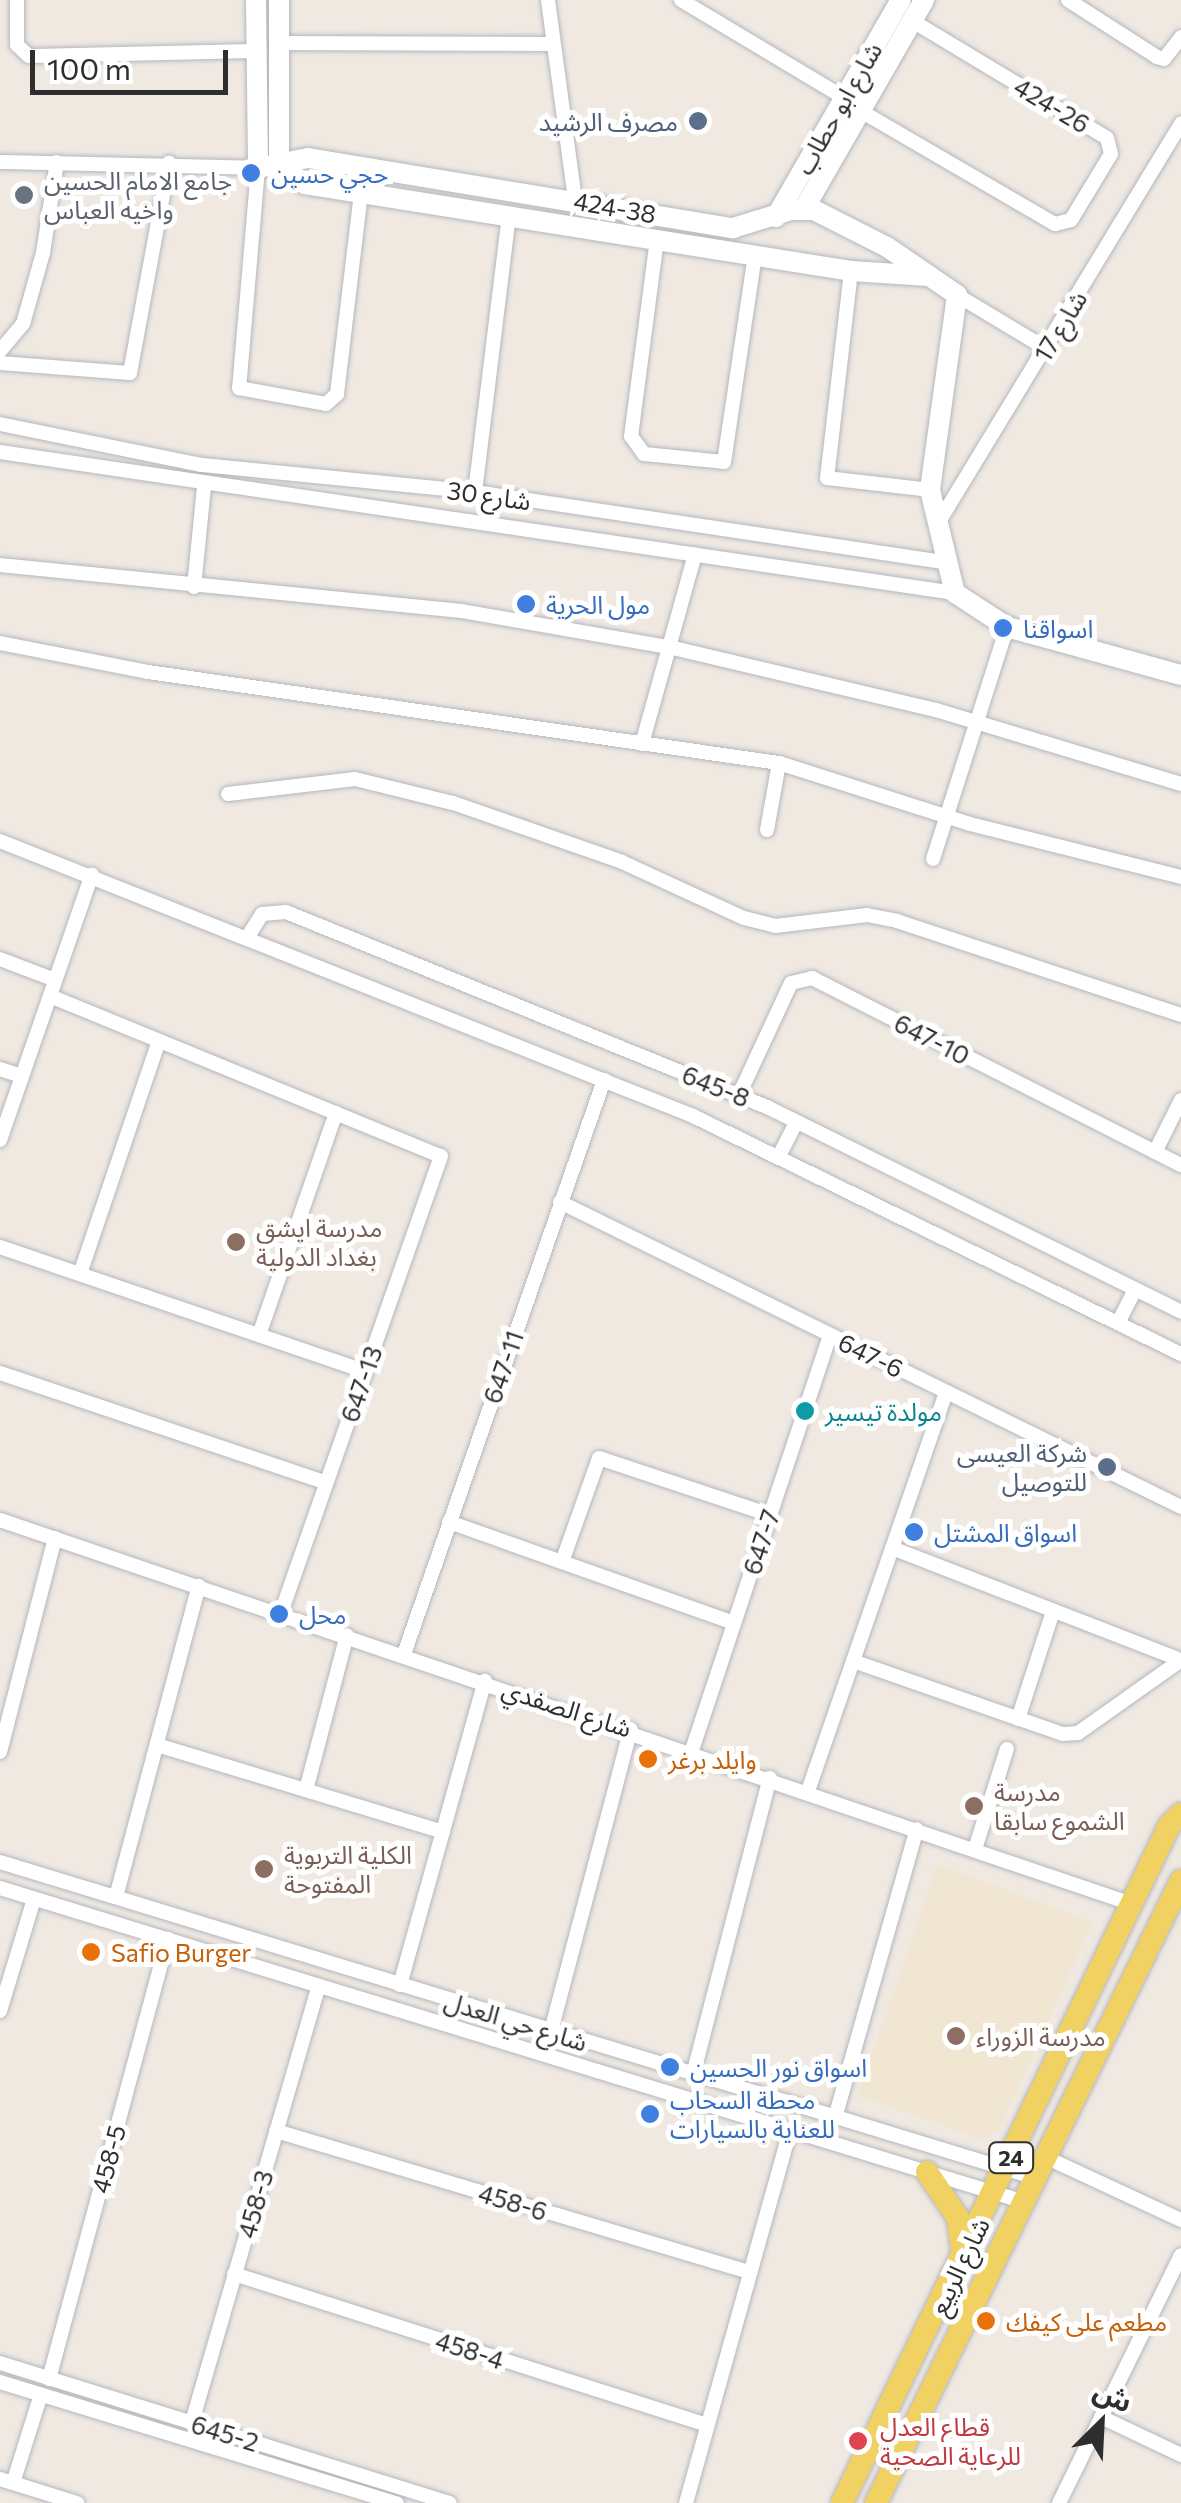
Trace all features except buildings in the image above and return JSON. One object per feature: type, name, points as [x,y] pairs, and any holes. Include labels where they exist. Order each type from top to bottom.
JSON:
[{"type":"main road","name":"شارع الربيع","points":[[842,2503],[963,2260],[1132,1904],[1181,1814]]},
{"type":"main road","name":"شارع الربيع","points":[[876,2503],[1037,2167],[1178,1893]]},
{"type":"main road","points":[[927,2172],[958,2218],[963,2260]]},
{"type":"street","points":[[17,0],[16,46],[29,56],[257,50]]},
{"type":"street","points":[[256,0],[257,50],[273,168]]},
{"type":"street","points":[[279,0],[273,168],[237,380],[248,393],[326,404],[338,394],[361,192]]},
{"type":"street","points":[[548,0],[575,200]]},
{"type":"street","name":"424-26","points":[[681,0],[1055,224],[1070,220],[1111,154],[1106,138],[897,8]]},
{"type":"street","name":"شارع ابو حطاب","points":[[804,209],[897,8],[924,0]]},
{"type":"street","points":[[1068,0],[1157,57],[1164,59],[1181,38]]},
{"type":"street","points":[[280,43],[553,44]]},
{"type":"street","name":"شارع ابو حطاب","points":[[776,216],[851,104]]},
{"type":"street","name":"شارع 17","points":[[937,526],[1181,124]]},
{"type":"street","name":"424-38","points":[[0,162],[169,162],[273,168],[308,158],[733,228],[804,209],[866,234],[1047,349]]},
{"type":"street","points":[[0,351],[23,324],[44,253],[57,162]]},
{"type":"street","points":[[0,363],[130,374],[169,162]]},
{"type":"street","name":"424-38","points":[[273,168],[299,182],[852,271],[928,276]]},
{"type":"street","points":[[475,492],[509,216]]},
{"type":"street","points":[[729,251],[733,228]]},
{"type":"street","points":[[657,240],[631,436],[644,454],[724,462],[754,255]]},
{"type":"street","points":[[852,271],[827,478],[930,490]]},
{"type":"street","points":[[955,593],[930,490],[958,294]]},
{"type":"street","name":"شارع 30","points":[[0,424],[202,464],[475,492],[945,562]]},
{"type":"street","name":"شارع 30","points":[[0,452],[204,486],[444,516],[955,593],[1008,627],[1181,675]]},
{"type":"street","points":[[194,587],[204,486]]},
{"type":"street","points":[[444,516],[448,489]]},
{"type":"street","points":[[642,744],[696,554]]},
{"type":"street","points":[[0,566],[462,611],[668,647],[977,722],[1181,784]]},
{"type":"street","points":[[933,859],[1008,627]]},
{"type":"street","points":[[0,643],[148,672],[780,764],[949,817],[1181,877]]},
{"type":"street","points":[[767,830],[780,764]]},
{"type":"street","points":[[228,794],[356,779],[453,803],[622,862],[744,918],[776,926],[867,915],[897,921],[1181,1015]]},
{"type":"street","name":"645-8","points":[[0,841],[604,1080],[779,1156],[1181,1354]]},
{"type":"street","points":[[0,1140],[92,875]]},
{"type":"street","name":"645-8","points":[[247,938],[262,914],[286,912],[739,1095],[1181,1312]]},
{"type":"street","points":[[0,960],[56,980]]},
{"type":"street","name":"647-10","points":[[739,1095],[791,983],[812,978],[1181,1165]]},
{"type":"street","points":[[50,996],[336,1113],[259,1335]]},
{"type":"street","points":[[80,1274],[159,1041]]},
{"type":"street","points":[[0,1069],[22,1076]]},
{"type":"street","name":"647-11","points":[[404,1654],[604,1080]]},
{"type":"street","points":[[1155,1152],[1181,1100]]},
{"type":"street","name":"647-13","points":[[281,1613],[441,1156],[336,1113]]},
{"type":"street","points":[[779,1156],[796,1122]]},
{"type":"street","name":"647-6","points":[[560,1202],[1181,1507]]},
{"type":"street","points":[[0,1247],[365,1371]]},
{"type":"street","points":[[1118,1323],[1135,1290]]},
{"type":"street","name":"647-7","points":[[692,1750],[830,1334]]},
{"type":"street","points":[[0,1373],[326,1483]]},
{"type":"street","points":[[808,1791],[946,1392]]},
{"type":"street","points":[[562,1562],[599,1458],[770,1516]]},
{"type":"street","name":"شارع الصفدي","points":[[0,1520],[631,1729],[1132,1904]]},
{"type":"street","points":[[449,1522],[734,1623]]},
{"type":"street","points":[[0,1752],[55,1538]]},
{"type":"street","points":[[892,1548],[1178,1659]]},
{"type":"street","points":[[116,1896],[199,1586]]},
{"type":"street","points":[[1018,1718],[1053,1611]]},
{"type":"street","points":[[306,1790],[347,1635]]},
{"type":"street","points":[[853,1661],[1063,1734],[1090,1724],[1178,1659]]},
{"type":"street","points":[[400,1985],[485,1681]]},
{"type":"street","points":[[550,2032],[631,1729]]},
{"type":"street","points":[[156,1745],[443,1832]]},
{"type":"street","points":[[975,1849],[1007,1749]]},
{"type":"street","points":[[693,2075],[770,1778]]},
{"type":"street","points":[[835,2118],[917,1829]]},
{"type":"street","name":"شارع حي العدل","points":[[0,1862],[1006,2170],[1037,2167],[1181,2220]]},
{"type":"street","name":"شارع حي العدل","points":[[0,1888],[1021,2201]]},
{"type":"street","points":[[0,2011],[34,1898]]},
{"type":"street","name":"458-5","points":[[49,2379],[168,1939]]},
{"type":"street","name":"458-3","points":[[192,2422],[319,1986]]},
{"type":"street","points":[[603,2073],[610,2050]]},
{"type":"street","points":[[812,2137],[822,2124],[819,2114]]},
{"type":"street","points":[[686,2503],[790,2130]]},
{"type":"street","name":"458-6","points":[[276,2131],[750,2272]]},
{"type":"street","points":[[1059,2503],[1101,2417],[1175,2284],[1181,2255]]},
{"type":"street","name":"458-4","points":[[234,2274],[706,2426]]},
{"type":"street","name":"645-2","points":[[0,2363],[450,2503]]},
{"type":"street","name":"645-2","points":[[0,2382],[397,2503]]},
{"type":"street","points":[[41,2394],[6,2482],[77,2503]]},
{"type":"street","points":[[1101,2417],[1181,2455]]},
{"type":"shaded area","points":[[937,1865],[1093,1922],[999,2130],[983,2139],[858,2096]]},
{"type":"place","name":"مصرف الرشيد","points":[[698,121]]},
{"type":"place","name":"حجي حسين","points":[[251,173]]},
{"type":"place","name":"جامع الامام الحسين واخيه العباس","points":[[24,195]]},
{"type":"place","name":"مول الحرية","points":[[526,604]]},
{"type":"place","name":"اسواقنا","points":[[1003,628]]},
{"type":"place","name":"مدرسة ايشق بغداد الدولية","points":[[236,1242]]},
{"type":"place","name":"مولدة تيسير","points":[[805,1411]]},
{"type":"place","name":"شركة العيسى للتوصيل","points":[[1107,1467]]},
{"type":"place","name":"اسواق المشتل","points":[[914,1532]]},
{"type":"place","name":"محل","points":[[279,1614]]},
{"type":"place","name":"وايلد برغر","points":[[648,1759]]},
{"type":"place","name":"مدرسة الشموع سابقا","points":[[974,1806]]},
{"type":"place","name":"الكلية التربوية المفتوحة","points":[[264,1869]]},
{"type":"place","name":"Safio Burger","points":[[91,1952]]},
{"type":"place","name":"مدرسة الزوراء","points":[[956,2036]]},
{"type":"place","name":"اسواق نور الحسين","points":[[670,2067]]},
{"type":"place","name":"محطة السحاب للعناية بالسيارات","points":[[650,2114]]},
{"type":"place","name":"مطعم على كيفك","points":[[986,2321]]},
{"type":"place","name":"قطاع العدل للرعاية الصحية","points":[[858,2441]]}]
